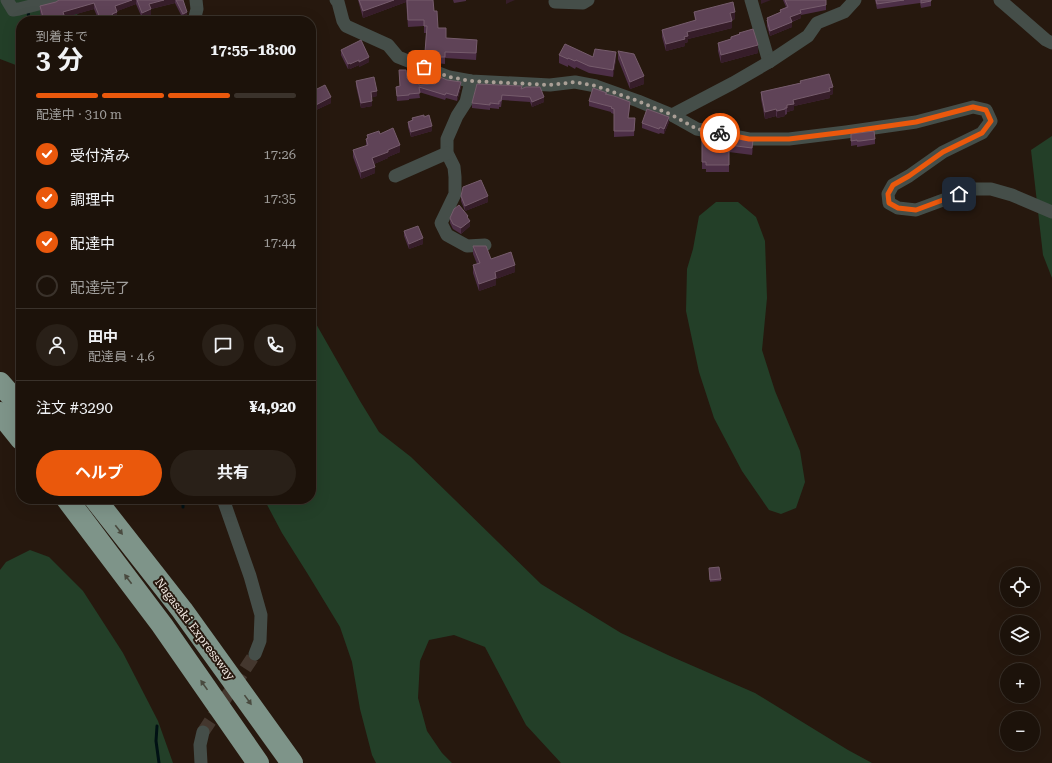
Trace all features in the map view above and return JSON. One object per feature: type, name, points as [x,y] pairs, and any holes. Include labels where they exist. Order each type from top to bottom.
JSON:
[{"type":"highway","points":[[0,383],[16,401]]},
{"type":"highway","points":[[0,413],[16,432]]},
{"type":"highway","name":"Nagasaki Expressway","points":[[71,504],[162,625],[258,763]]},
{"type":"highway","name":"Nagasaki Expressway","points":[[99,504],[182,610],[292,763]]},
{"type":"street","points":[[7,0],[13,10],[49,1]]},
{"type":"street","points":[[195,16],[197,9],[196,0]]},
{"type":"street","points":[[336,0],[338,2],[342,21],[346,26],[388,45],[398,57],[449,77],[471,81],[550,85],[575,82],[596,86],[672,115],[697,129],[749,139],[789,139],[916,122],[973,107],[986,110],[991,121],[982,133],[943,152],[909,176],[893,185],[888,194],[889,203],[898,208],[916,210],[973,189],[991,189],[1012,195],[1052,212]]},
{"type":"street","points":[[555,2],[583,3],[588,0]]},
{"type":"street","points":[[751,0],[769,62]]},
{"type":"street","points":[[672,115],[769,62],[808,36],[817,23],[844,12],[856,0]]},
{"type":"street","points":[[1000,0],[1046,40],[1052,43]]},
{"type":"street","points":[[471,81],[466,102],[457,116],[447,139],[447,153],[454,167],[456,177],[455,194],[442,223],[446,235],[467,246],[485,245]]},
{"type":"street","points":[[395,176],[447,153]]},
{"type":"street","points":[[225,504],[250,576],[261,615],[260,641],[255,654]]},
{"type":"street","points":[[201,763],[200,745],[203,732]]},
{"type":"green space","points":[[0,0],[67,0],[78,16],[16,16],[16,65],[0,59]]},
{"type":"green space","points":[[1052,136],[1052,278],[1043,255],[1031,150]]},
{"type":"green space","points":[[716,202],[738,202],[756,217],[765,241],[767,298],[762,350],[775,391],[800,451],[805,482],[796,508],[781,514],[769,510],[742,471],[714,418],[699,372],[686,311],[687,269],[693,249],[699,216]]},
{"type":"green space","points":[[316,324],[379,432],[411,457],[541,584],[621,633],[755,693],[872,763],[561,763],[526,725],[485,647],[454,635],[429,640],[420,661],[418,698],[427,731],[442,753],[452,763],[376,763],[372,755],[360,709],[352,662],[340,627],[282,533],[267,504],[316,504]]},
{"type":"green space","points":[[30,550],[49,557],[83,591],[123,653],[158,721],[173,763],[0,763],[0,570],[6,562]]},
{"type":"building","points":[[59,0],[132,0],[115,6],[117,12],[112,14],[113,16],[99,16],[94,3],[63,12],[64,16],[43,16],[40,6]]},
{"type":"building","points":[[137,0],[164,0],[149,4],[151,9],[142,13]]},
{"type":"building","points":[[176,0],[183,0],[187,12],[183,14]]},
{"type":"building","points":[[359,0],[394,0],[363,11]]},
{"type":"building","points":[[407,0],[433,0],[434,11],[437,11],[438,28],[446,28],[446,38],[477,40],[476,53],[445,52],[445,57],[436,57],[425,52],[427,26],[424,26],[424,20],[408,20]]},
{"type":"building","points":[[785,0],[826,0],[826,5],[800,10],[801,13],[790,17],[792,22],[770,31],[767,18],[788,7]]},
{"type":"building","points":[[876,0],[904,0],[877,4]]},
{"type":"building","points":[[921,0],[931,0],[931,1],[921,3]]},
{"type":"building","points":[[733,2],[735,12],[730,13],[732,21],[687,32],[688,36],[684,37],[685,39],[666,44],[662,30],[696,20],[694,12]]},
{"type":"building","points":[[753,29],[758,45],[721,55],[718,43],[731,39],[731,37],[740,34],[739,33]]},
{"type":"building","points":[[361,40],[369,57],[359,62],[359,60],[348,64],[341,50]]},
{"type":"building","points":[[565,44],[593,57],[595,49],[616,52],[613,70],[589,66],[559,55]]},
{"type":"building","points":[[618,51],[634,54],[644,76],[630,82]]},
{"type":"building","points":[[399,70],[406,70],[407,78],[419,78],[419,85],[435,84],[437,80],[439,81],[440,77],[447,80],[461,82],[457,96],[446,93],[445,95],[419,87],[420,93],[397,96],[396,87],[400,86]]},
{"type":"building","points":[[829,74],[833,87],[829,88],[830,91],[793,100],[794,104],[787,105],[787,108],[785,109],[777,111],[776,109],[765,112],[761,92],[801,83],[800,81]]},
{"type":"building","points":[[374,77],[377,91],[371,92],[372,101],[361,103],[356,81]]},
{"type":"building","points":[[477,84],[522,86],[521,89],[526,87],[540,87],[544,97],[532,102],[530,97],[502,95],[499,104],[490,103],[490,105],[472,103]]},
{"type":"building","points":[[325,85],[331,97],[316,105],[316,90]]},
{"type":"building","points":[[593,88],[607,93],[605,94],[630,102],[628,118],[635,118],[634,131],[614,131],[614,109],[611,108],[612,107],[589,101]]},
{"type":"building","points":[[647,109],[669,117],[664,129],[660,127],[659,129],[642,123]]},
{"type":"building","points":[[424,115],[424,117],[429,115],[432,126],[411,132],[408,122],[413,120],[412,118]]},
{"type":"building","points":[[393,128],[400,145],[388,150],[388,152],[372,158],[375,167],[361,172],[353,150],[368,145],[366,139],[368,138],[367,135],[379,131],[380,134]]},
{"type":"building","points":[[874,131],[875,139],[851,141],[851,134]]},
{"type":"building","points":[[705,136],[726,136],[753,140],[752,148],[729,145],[729,165],[706,165],[706,162],[702,162],[702,140],[706,140]]},
{"type":"building","points":[[481,180],[488,196],[465,206],[461,196],[463,187]]},
{"type":"building","points":[[459,205],[470,221],[461,228],[453,224],[450,218],[454,209]]},
{"type":"building","points":[[418,226],[423,238],[409,244],[404,231]]},
{"type":"building","points":[[473,246],[486,246],[491,259],[511,252],[515,265],[495,272],[496,278],[479,284],[473,265],[480,263]]},
{"type":"building","points":[[719,567],[721,579],[710,580],[709,568]]},
{"type":"waterway","points":[[28,11],[28,16]]},
{"type":"waterway","points":[[157,726],[156,741],[159,763]]},
{"type":"tunnel","points":[[203,732],[255,654]]},
{"type":"way so far","points":[[424,67],[449,77],[471,81],[550,85],[575,82],[596,86],[672,115],[697,129],[720,133]]},
{"type":"route","points":[[720,133],[749,139],[789,139],[916,122],[973,107],[986,110],[991,121],[982,133],[943,152],[909,176],[893,185],[888,194],[889,203],[898,208],[916,210],[959,194]]}]
